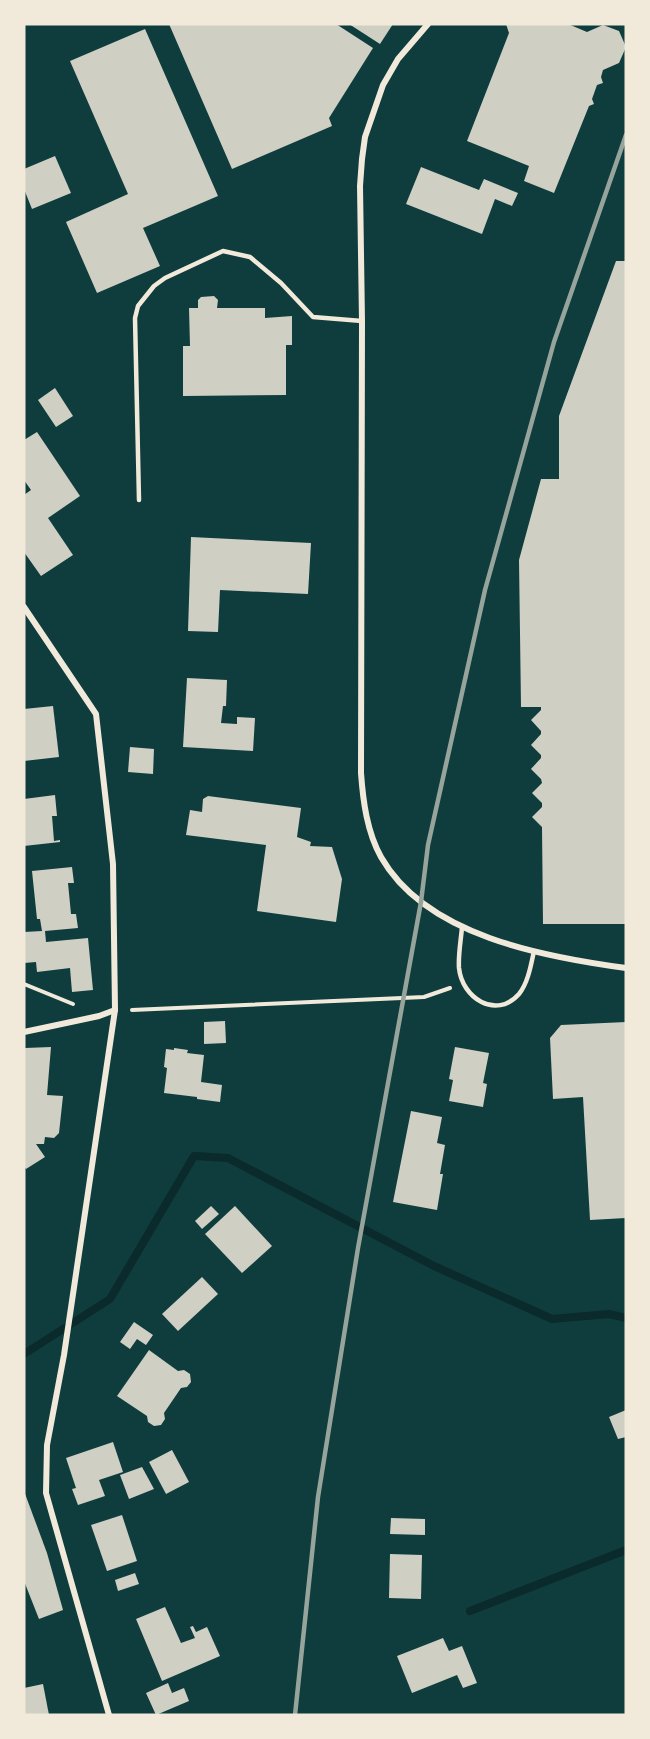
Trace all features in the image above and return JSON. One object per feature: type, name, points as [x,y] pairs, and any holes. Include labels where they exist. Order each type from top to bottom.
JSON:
[{"type":"street","points":[[428,24],[398,59],[383,85],[365,137],[360,186],[362,794],[366,818],[380,855],[390,871],[421,902],[462,927],[502,942],[577,962],[626,968]]},
{"type":"street","points":[[24,607],[96,714],[113,864],[115,1010],[64,1355],[47,1445],[46,1493],[109,1715]]},
{"type":"street","points":[[24,1032],[99,1016],[115,1010]]},
{"type":"lane","points":[[139,500],[135,318],[138,306],[154,286],[165,278],[223,251],[249,257],[281,283],[312,317],[362,321]]},
{"type":"lane","points":[[462,927],[459,970],[472,997],[483,1004],[493,1007],[502,1006],[520,993],[534,951]]},
{"type":"path","points":[[24,984],[46,991],[99,1016]]},
{"type":"path","points":[[115,1010],[424,997],[465,984]]},
{"type":"building","points":[[169,24],[336,24],[373,48],[329,118],[332,126],[232,169]]},
{"type":"building","points":[[349,24],[393,24],[380,44]]},
{"type":"building","points":[[506,24],[568,24],[587,32],[603,25],[619,31],[626,47],[619,63],[603,70],[601,77],[603,83],[597,85],[592,99],[594,104],[589,106],[554,193],[524,181],[529,166],[467,141],[509,33]]},
{"type":"building","points":[[145,29],[218,196],[143,228],[160,266],[97,293],[66,222],[128,194],[70,61]]},
{"type":"building","points":[[55,156],[71,193],[32,209],[24,189],[24,169]]},
{"type":"building","points":[[421,167],[479,190],[484,179],[518,193],[512,206],[495,199],[482,234],[406,204]]},
{"type":"building","points":[[616,261],[626,261],[626,924],[543,924],[542,827],[532,817],[542,807],[542,803],[532,793],[542,783],[531,769],[541,758],[541,755],[531,745],[541,731],[531,720],[541,710],[541,707],[521,707],[519,560],[541,479],[559,479],[559,416]]},
{"type":"building","points":[[214,296],[218,300],[217,308],[265,308],[265,318],[292,316],[292,345],[286,345],[286,395],[183,396],[183,346],[190,346],[189,308],[198,308],[198,300],[201,297]]},
{"type":"building","points":[[55,388],[73,416],[56,427],[38,400]]},
{"type":"building","points":[[37,432],[80,496],[48,518],[73,555],[41,576],[24,552],[24,495],[31,490],[24,480],[24,440]]},
{"type":"building","points":[[191,537],[311,543],[308,594],[220,590],[218,632],[188,631]]},
{"type":"building","points":[[187,678],[227,680],[226,706],[223,706],[221,723],[237,724],[237,717],[255,718],[253,751],[183,747]]},
{"type":"building","points":[[53,706],[59,757],[24,761],[24,709]]},
{"type":"building","points":[[130,747],[154,749],[153,774],[128,772]]},
{"type":"building","points":[[55,795],[57,816],[52,816],[54,841],[60,840],[60,842],[24,846],[24,799]]},
{"type":"building","points":[[208,796],[301,808],[297,837],[311,842],[310,846],[332,847],[342,879],[336,922],[257,911],[266,845],[186,835],[190,810],[202,812],[203,799]]},
{"type":"building","points":[[72,867],[74,883],[68,883],[71,914],[76,914],[78,928],[45,931],[46,942],[88,938],[93,990],[72,992],[70,968],[37,972],[36,962],[24,963],[24,932],[42,931],[40,919],[37,919],[32,871]]},
{"type":"building","points":[[225,1021],[226,1043],[204,1044],[204,1022]]},
{"type":"building","points":[[626,1022],[626,1218],[590,1220],[583,1097],[553,1099],[550,1038],[561,1025]]},
{"type":"building","points":[[51,1047],[47,1095],[63,1096],[59,1133],[54,1138],[45,1137],[44,1144],[36,1144],[45,1157],[26,1169],[24,1166],[25,1048]]},
{"type":"building","points":[[455,1047],[489,1053],[483,1083],[487,1084],[483,1107],[449,1101],[453,1080],[449,1079]]},
{"type":"building","points":[[174,1048],[188,1050],[187,1053],[204,1055],[201,1082],[222,1085],[220,1102],[164,1093],[167,1068],[164,1067],[166,1049],[174,1050]]},
{"type":"building","points":[[411,1111],[442,1117],[437,1143],[445,1145],[437,1210],[393,1202]]},
{"type":"building","points":[[211,1206],[219,1214],[202,1229],[195,1221]]},
{"type":"building","points":[[235,1206],[272,1246],[242,1273],[205,1234]]},
{"type":"building","points":[[202,1277],[218,1294],[178,1331],[162,1314]]},
{"type":"building","points":[[134,1322],[153,1335],[146,1345],[137,1339],[130,1349],[120,1342]]},
{"type":"building","points":[[149,1350],[178,1371],[184,1370],[190,1374],[191,1382],[187,1387],[181,1388],[164,1413],[165,1419],[161,1425],[154,1426],[148,1422],[147,1416],[117,1396]]},
{"type":"building","points":[[626,1410],[626,1437],[618,1439],[609,1417]]},
{"type":"building","points":[[113,1442],[123,1472],[99,1480],[105,1496],[78,1505],[72,1489],[76,1488],[66,1458]]},
{"type":"building","points":[[172,1450],[189,1482],[166,1494],[149,1462]]},
{"type":"building","points":[[142,1467],[154,1489],[129,1499],[120,1475]]},
{"type":"building","points":[[24,1491],[47,1553],[63,1610],[39,1619],[24,1581]]},
{"type":"building","points":[[122,1515],[137,1561],[107,1571],[91,1525]]},
{"type":"building","points":[[391,1518],[425,1519],[425,1535],[390,1534]]},
{"type":"building","points":[[390,1554],[422,1555],[421,1599],[389,1598]]},
{"type":"building","points":[[135,1573],[139,1584],[118,1591],[115,1580]]},
{"type":"building","points":[[165,1607],[181,1643],[195,1638],[190,1627],[193,1626],[196,1632],[207,1627],[220,1656],[162,1681],[136,1619]]},
{"type":"building","points":[[443,1638],[449,1651],[462,1646],[477,1683],[463,1688],[457,1675],[412,1693],[397,1656]]},
{"type":"building","points":[[168,1683],[172,1693],[184,1688],[189,1701],[156,1715],[146,1693]]},
{"type":"building","points":[[43,1684],[49,1715],[24,1715],[24,1688]]},
{"type":"waterway","points":[[24,1354],[110,1299],[194,1156],[228,1158],[434,1266],[552,1319],[609,1314],[626,1318]]},
{"type":"waterway","points":[[470,1611],[626,1550]]},
{"type":"railway","points":[[295,1715],[318,1497],[358,1248],[421,902],[428,845],[485,590],[554,342],[626,135]]}]
